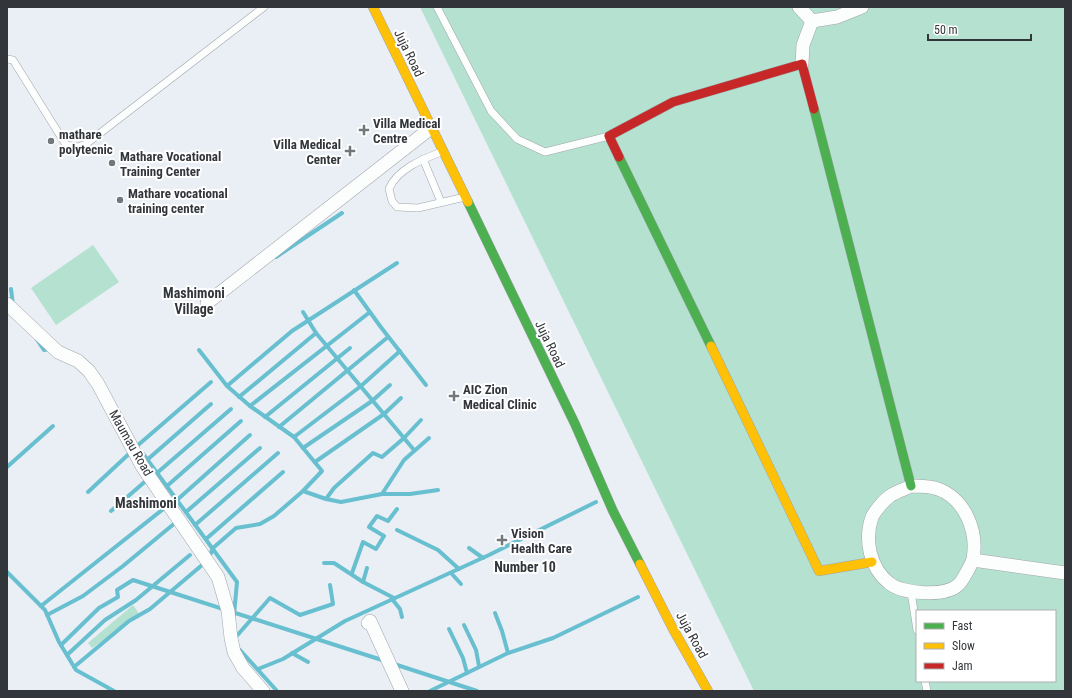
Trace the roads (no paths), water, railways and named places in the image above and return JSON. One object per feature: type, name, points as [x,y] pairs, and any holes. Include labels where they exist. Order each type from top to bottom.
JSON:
[{"type":"street","name":"Juja Road","points":[[373,7],[575,424],[613,511],[673,629],[708,691]]},
{"type":"street","points":[[799,7],[812,21]]},
{"type":"street","points":[[812,21],[837,17],[862,7]]},
{"type":"street","points":[[812,21],[803,45],[802,64],[911,486]]},
{"type":"street","points":[[802,64],[673,102],[609,136],[819,571],[872,562]]},
{"type":"street","points":[[207,303],[431,128]]},
{"type":"street","name":"Maumau Road","points":[[7,304],[58,352],[78,361],[89,371],[98,384],[142,466],[218,577],[224,593],[228,611],[234,652],[243,668],[263,691]]},
{"type":"street","points":[[911,486],[938,488],[958,500],[969,520],[971,527],[974,542],[973,560],[958,585],[937,593],[911,592],[890,584],[878,572],[872,562],[869,538],[872,516],[890,496],[911,486]]},
{"type":"street","points":[[973,560],[1065,573]]},
{"type":"street","points":[[368,622],[370,621],[402,691]]},
{"type":"lane","points":[[7,59],[13,60],[66,145],[78,147],[86,144],[264,7]]},
{"type":"lane","points":[[437,7],[491,112],[517,139],[545,152],[609,136]]},
{"type":"lane","points":[[442,151],[422,159],[392,181],[389,189],[392,201],[397,207],[418,208],[465,197]]},
{"type":"lane","points":[[422,159],[441,202]]},
{"type":"lane","points":[[911,592],[916,624]]},
{"type":"waterway","points":[[276,257],[342,213]]},
{"type":"waterway","points":[[227,386],[292,331],[397,263]]},
{"type":"waterway","points":[[11,289],[13,305]]},
{"type":"waterway","points":[[354,290],[426,385]]},
{"type":"waterway","points":[[303,312],[316,333],[414,450]]},
{"type":"waterway","points":[[250,406],[370,312]]},
{"type":"waterway","points":[[239,397],[316,333]]},
{"type":"waterway","points":[[279,427],[388,337]]},
{"type":"waterway","points":[[36,338],[44,350],[49,349]]},
{"type":"waterway","points":[[265,417],[350,348]]},
{"type":"waterway","points":[[199,350],[227,386],[250,406],[294,437],[322,471],[303,491]]},
{"type":"waterway","points":[[294,437],[361,386],[400,351]]},
{"type":"waterway","points":[[137,446],[211,382]]},
{"type":"waterway","points":[[303,448],[372,401],[390,385]]},
{"type":"waterway","points":[[315,462],[384,414],[401,398]]},
{"type":"waterway","points":[[147,460],[211,404]]},
{"type":"waterway","points":[[157,473],[231,409]]},
{"type":"waterway","points":[[326,499],[334,488],[373,453],[382,457],[404,438],[421,420]]},
{"type":"waterway","points":[[167,486],[241,421]]},
{"type":"waterway","points":[[7,467],[53,426]]},
{"type":"waterway","points":[[177,500],[250,435]]},
{"type":"waterway","points":[[382,494],[404,460],[429,438]]},
{"type":"waterway","points":[[186,512],[260,448]]},
{"type":"waterway","points":[[141,451],[237,582],[234,615]]},
{"type":"waterway","points":[[88,492],[131,452]]},
{"type":"waterway","points":[[195,525],[278,453]]},
{"type":"waterway","points":[[206,539],[283,472]]},
{"type":"waterway","points":[[111,511],[148,479]]},
{"type":"waterway","points":[[74,667],[129,621],[150,609],[208,560],[213,548],[236,528],[260,524],[274,516],[303,491],[326,499],[341,502],[382,494],[410,494],[438,490]]},
{"type":"waterway","points":[[258,669],[283,659],[345,621],[489,555],[596,502]]},
{"type":"waterway","points":[[41,606],[167,506]]},
{"type":"waterway","points":[[352,573],[363,542],[376,549],[384,536],[369,527],[377,516],[388,521],[397,509]]},
{"type":"waterway","points":[[47,615],[83,596],[123,566],[175,523]]},
{"type":"waterway","points":[[397,530],[438,550],[459,569]]},
{"type":"waterway","points":[[469,548],[483,558]]},
{"type":"waterway","points":[[67,655],[105,620],[136,600],[190,555]]},
{"type":"waterway","points":[[324,563],[334,563],[363,582],[394,598]]},
{"type":"waterway","points":[[363,582],[367,568]]},
{"type":"waterway","points":[[7,572],[45,610],[59,642],[76,670],[114,691]]},
{"type":"waterway","points":[[451,573],[461,584]]},
{"type":"waterway","points":[[61,645],[99,608],[118,597],[117,590],[133,580],[385,661]]},
{"type":"waterway","points":[[234,639],[270,598],[300,615],[333,604],[330,585]]},
{"type":"waterway","points":[[430,691],[508,653],[553,638],[638,597]]},
{"type":"waterway","points":[[392,599],[400,609],[402,617]]},
{"type":"waterway","points":[[495,613],[508,653]]},
{"type":"waterway","points":[[464,625],[476,650],[479,666]]},
{"type":"waterway","points":[[449,629],[463,658],[467,673]]},
{"type":"waterway","points":[[240,650],[277,691]]},
{"type":"waterway","points":[[292,653],[308,662]]},
{"type":"waterway","points":[[394,664],[477,691]]},
{"type":"place","name":"Villa Medical Centre","points":[[364,130]]},
{"type":"place","name":"mathare polytecnic","points":[[51,141]]},
{"type":"place","name":"Villa Medical Center","points":[[350,151]]},
{"type":"place","name":"Mathare Vocational Training Center","points":[[112,163]]},
{"type":"place","name":"Mathare vocational training center","points":[[120,200]]},
{"type":"place","name":"AIC Zion Medical Clinic","points":[[454,396]]},
{"type":"place","name":"Vision Health Care","points":[[502,540]]},
{"type":"district","name":"Mashimoni Village","points":[[194,302]]},
{"type":"district","name":"Mashimoni","points":[[146,503]]},
{"type":"district","name":"Number 10","points":[[525,567]]}]
